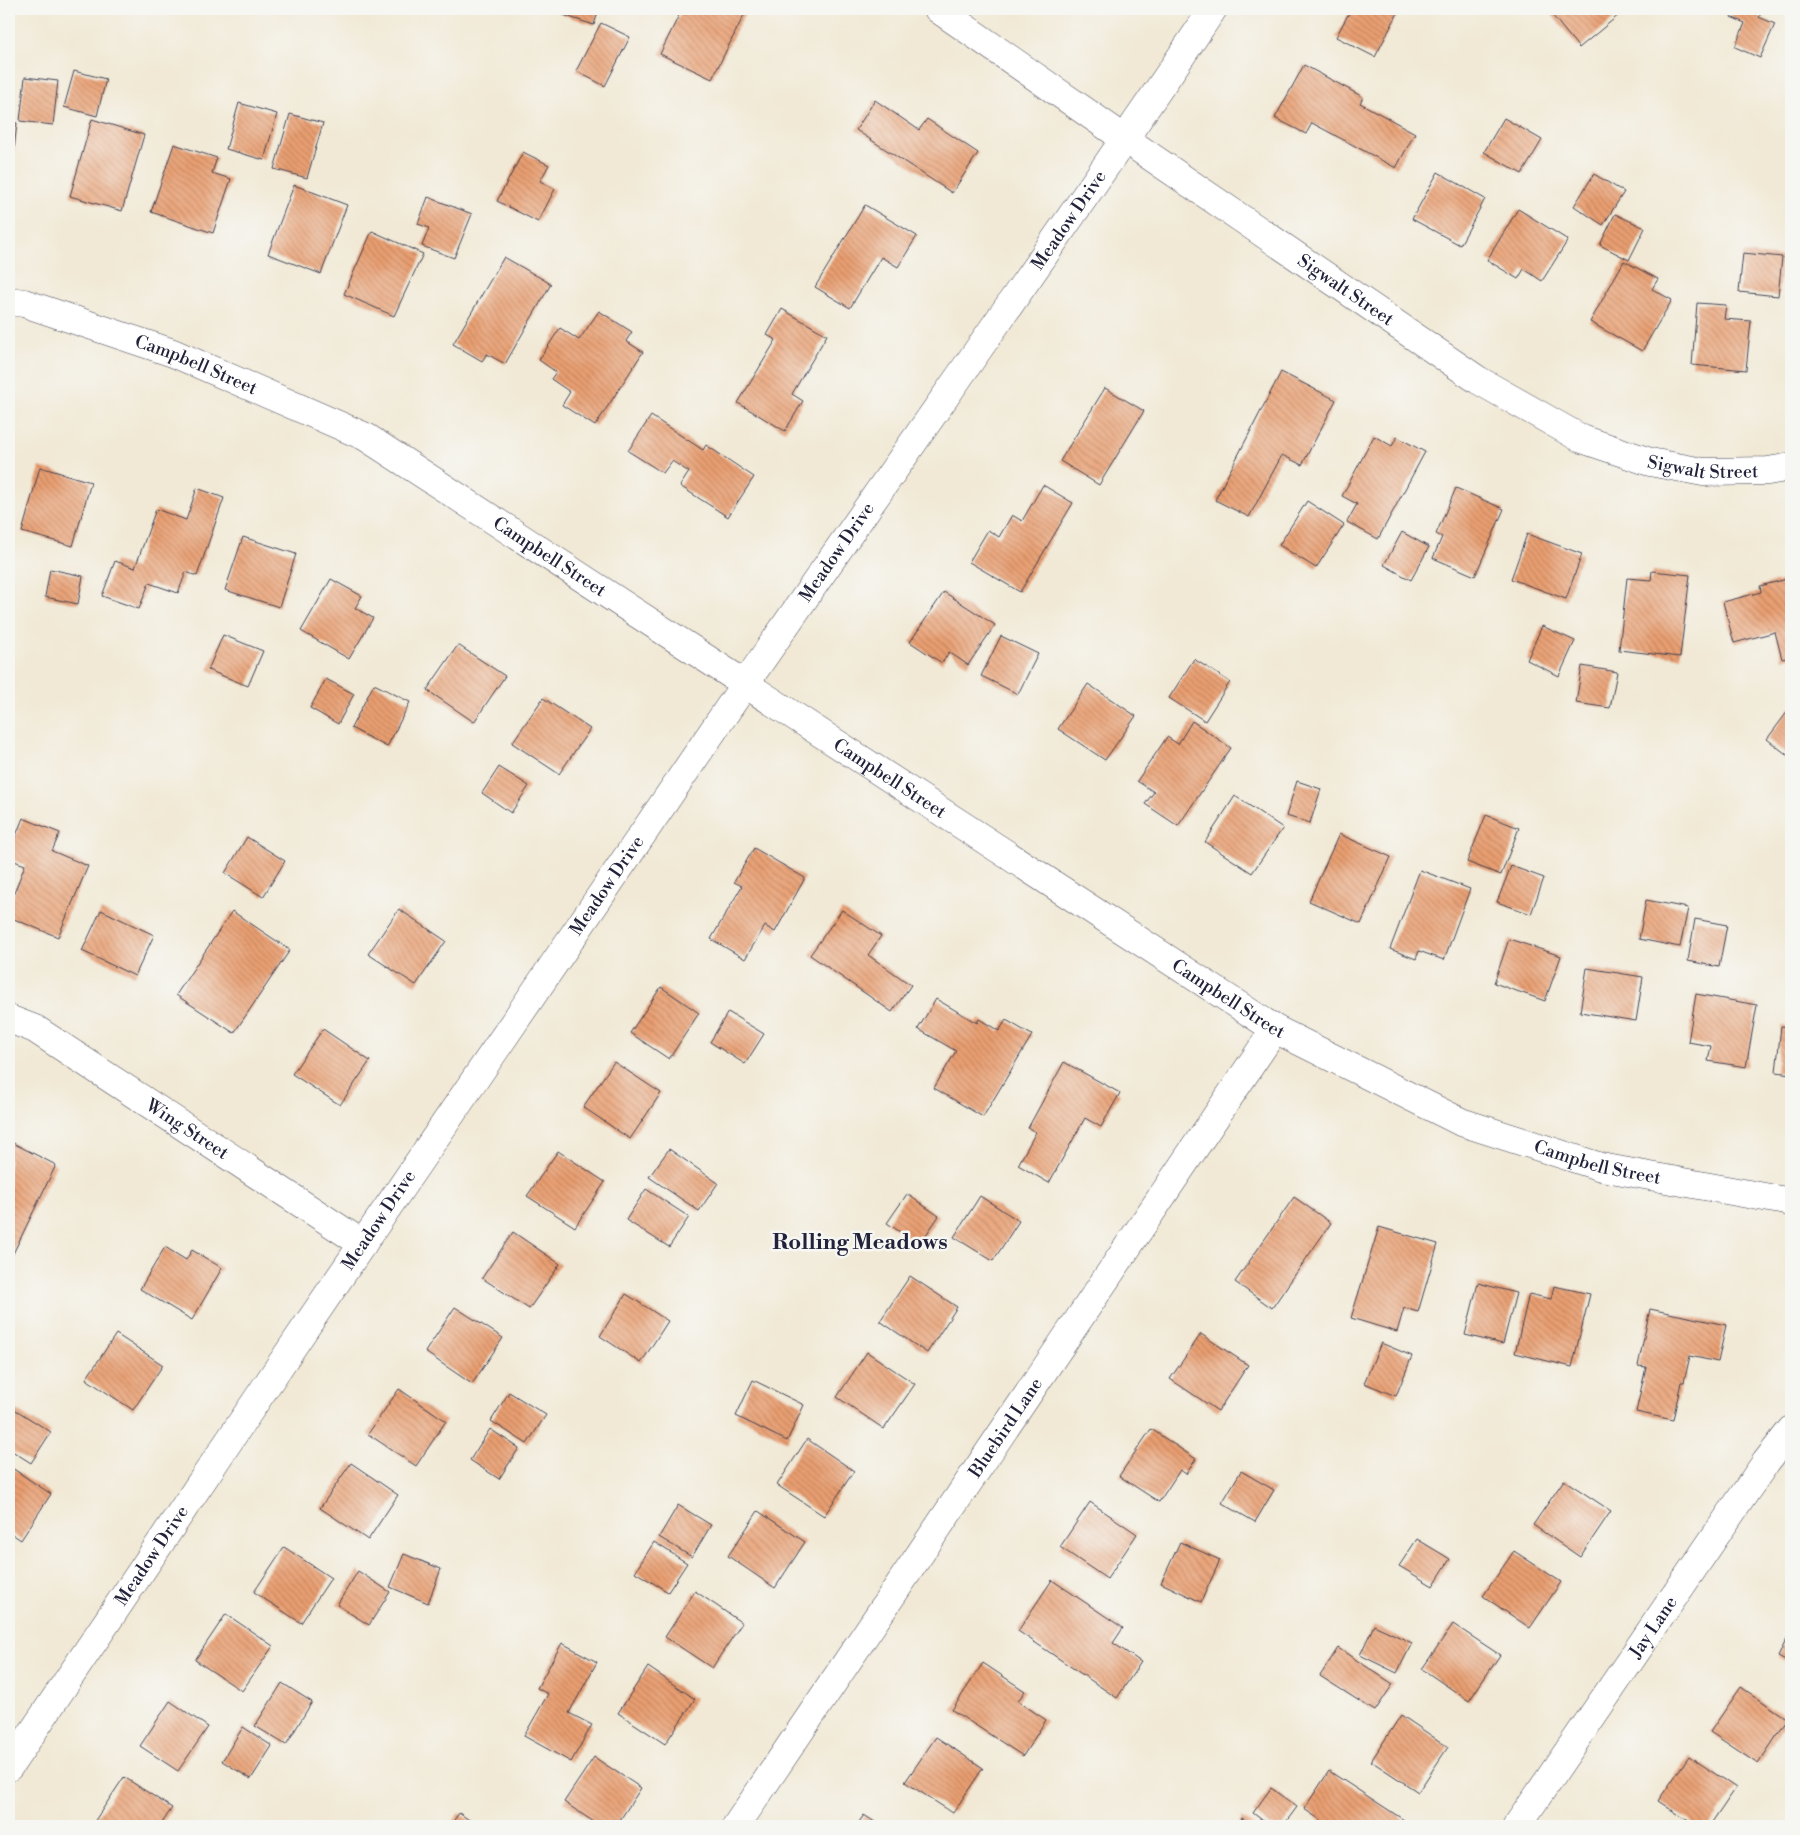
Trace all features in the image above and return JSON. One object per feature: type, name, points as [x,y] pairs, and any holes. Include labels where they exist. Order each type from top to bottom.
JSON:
[{"type":"street","name":"Sigwalt Street","points":[[938,9],[1125,140],[1478,380],[1582,439],[1650,462],[1703,472],[1768,471],[1791,467]]},
{"type":"street","name":"Meadow Drive","points":[[9,1767],[362,1244],[745,684],[1125,140],[1212,9]]},
{"type":"street","name":"Campbell Street","points":[[9,301],[24,303],[173,353],[366,437],[1276,1029],[1461,1122],[1601,1167],[1791,1202]]},
{"type":"street","name":"Wing Street","points":[[9,1018],[35,1029],[362,1244]]},
{"type":"street","name":"Bluebird Lane","points":[[736,1826],[1276,1029]]},
{"type":"street","name":"Jay Lane","points":[[1517,1826],[1766,1462],[1791,1430]]},
{"type":"building","points":[[565,9],[599,9],[594,25],[563,15]]},
{"type":"building","points":[[682,9],[747,9],[712,79],[660,54]]},
{"type":"building","points":[[1351,9],[1400,9],[1375,57],[1336,37]]},
{"type":"building","points":[[1559,9],[1626,9],[1579,48],[1552,15]]},
{"type":"building","points":[[1735,9],[1763,9],[1759,17],[1775,24],[1760,58],[1735,47],[1745,23],[1731,17]]},
{"type":"building","points":[[601,23],[630,37],[605,86],[576,71]]},
{"type":"building","points":[[1304,65],[1363,97],[1360,103],[1415,133],[1396,168],[1312,123],[1306,134],[1275,118]]},
{"type":"building","points":[[74,71],[106,79],[97,116],[64,107]]},
{"type":"building","points":[[25,77],[58,81],[53,125],[20,121]]},
{"type":"building","points":[[875,100],[919,130],[927,119],[978,153],[952,193],[856,130]]},
{"type":"building","points":[[239,103],[277,114],[264,160],[226,149]]},
{"type":"building","points":[[290,114],[323,123],[307,178],[274,169]]},
{"type":"building","points":[[1504,118],[1542,140],[1522,174],[1484,152]]},
{"type":"building","points":[[92,119],[144,135],[122,211],[70,196]]},
{"type":"building","points":[[9,122],[17,123],[11,178],[9,178]]},
{"type":"building","points":[[174,144],[217,158],[212,173],[231,179],[213,233],[151,212]]},
{"type":"building","points":[[523,152],[549,165],[540,181],[555,189],[538,222],[497,201]]},
{"type":"building","points":[[1438,172],[1485,199],[1460,245],[1412,219]]},
{"type":"building","points":[[1594,174],[1624,192],[1603,225],[1574,206]]},
{"type":"building","points":[[294,185],[347,205],[321,274],[268,254]]},
{"type":"building","points":[[428,197],[472,214],[454,258],[422,246],[429,228],[418,224]]},
{"type":"building","points":[[865,205],[917,236],[898,267],[881,257],[850,308],[815,287]]},
{"type":"building","points":[[1518,209],[1568,240],[1542,281],[1524,269],[1518,279],[1487,260]]},
{"type":"building","points":[[1615,214],[1645,228],[1629,260],[1600,245]]},
{"type":"building","points":[[372,231],[423,254],[394,316],[344,294]]},
{"type":"building","points":[[1743,253],[1782,257],[1778,296],[1739,292]]},
{"type":"building","points":[[504,257],[551,284],[505,364],[487,354],[482,361],[453,344]]},
{"type":"building","points":[[1624,261],[1658,279],[1652,289],[1672,300],[1642,351],[1590,322]]},
{"type":"building","points":[[1697,303],[1726,305],[1724,319],[1751,321],[1746,370],[1692,365]]},
{"type":"building","points":[[782,309],[827,335],[792,394],[803,401],[785,431],[738,403],[776,340],[767,335]]},
{"type":"building","points":[[599,311],[632,332],[626,341],[643,352],[595,426],[562,405],[570,392],[551,379],[556,372],[539,360],[560,328],[579,340]]},
{"type":"building","points":[[1281,372],[1336,400],[1302,465],[1282,455],[1249,517],[1215,500]]},
{"type":"building","points":[[1105,388],[1144,411],[1099,485],[1060,461]]},
{"type":"building","points":[[651,416],[703,450],[706,445],[754,477],[728,517],[680,486],[689,472],[672,461],[663,473],[628,451]]},
{"type":"building","points":[[1374,436],[1392,446],[1397,437],[1425,452],[1378,539],[1347,522],[1357,504],[1342,496]]},
{"type":"building","points":[[40,467],[91,482],[73,546],[22,532]]},
{"type":"building","points":[[1043,485],[1073,503],[1020,592],[969,562],[988,530],[999,537],[1012,515],[1022,521]]},
{"type":"building","points":[[197,488],[224,498],[197,576],[186,572],[178,593],[149,583],[139,609],[102,596],[115,561],[135,568],[156,509],[186,520]]},
{"type":"building","points":[[1456,488],[1504,509],[1475,576],[1433,558],[1442,537],[1436,534]]},
{"type":"building","points":[[1307,501],[1344,525],[1316,568],[1279,545]]},
{"type":"building","points":[[1402,532],[1429,547],[1411,580],[1384,565]]},
{"type":"building","points":[[1527,534],[1582,554],[1566,599],[1511,579]]},
{"type":"building","points":[[243,537],[296,554],[279,607],[225,590]]},
{"type":"building","points":[[50,569],[83,576],[78,604],[45,597]]},
{"type":"building","points":[[1652,571],[1690,575],[1680,657],[1619,650],[1627,578],[1651,580]]},
{"type":"building","points":[[1791,578],[1791,657],[1782,659],[1775,632],[1734,643],[1723,602],[1761,592],[1760,586]]},
{"type":"building","points":[[331,579],[362,596],[355,608],[373,618],[349,659],[301,631]]},
{"type":"building","points":[[944,592],[995,625],[968,665],[949,652],[942,663],[910,642]]},
{"type":"building","points":[[1542,626],[1575,641],[1559,676],[1527,660]]},
{"type":"building","points":[[223,635],[263,651],[248,686],[208,670]]},
{"type":"building","points":[[1001,636],[1038,654],[1018,694],[981,676]]},
{"type":"building","points":[[458,645],[505,676],[474,722],[427,690]]},
{"type":"building","points":[[1194,659],[1230,682],[1205,721],[1169,698]]},
{"type":"building","points":[[1582,666],[1617,672],[1610,708],[1576,703]]},
{"type":"building","points":[[326,679],[354,694],[338,724],[310,708]]},
{"type":"building","points":[[374,684],[410,702],[387,747],[351,728]]},
{"type":"building","points":[[1088,684],[1136,716],[1105,760],[1058,729]]},
{"type":"building","points":[[543,698],[590,729],[559,774],[512,743]]},
{"type":"building","points":[[1791,707],[1791,758],[1767,739]]},
{"type":"building","points":[[1192,721],[1231,748],[1178,826],[1145,804],[1154,792],[1137,781],[1167,737],[1178,744]]},
{"type":"building","points":[[499,767],[529,786],[511,813],[482,793]]},
{"type":"building","points":[[1297,781],[1321,789],[1310,823],[1286,816]]},
{"type":"building","points":[[1235,796],[1283,828],[1252,873],[1205,842]]},
{"type":"building","points":[[1486,815],[1519,828],[1501,875],[1467,862]]},
{"type":"building","points":[[23,818],[60,833],[52,851],[88,866],[58,937],[9,917],[9,906],[25,865],[9,859],[9,853]]},
{"type":"building","points":[[1339,834],[1391,857],[1361,924],[1309,901]]},
{"type":"building","points":[[247,837],[285,861],[263,897],[225,873]]},
{"type":"building","points":[[754,848],[805,878],[775,932],[765,926],[745,959],[711,939],[742,886],[734,882]]},
{"type":"building","points":[[1511,866],[1544,878],[1531,914],[1497,902]]},
{"type":"building","points":[[1420,870],[1470,889],[1444,960],[1419,951],[1416,959],[1390,949]]},
{"type":"building","points":[[1646,900],[1688,908],[1680,947],[1639,939]]},
{"type":"building","points":[[399,909],[446,941],[416,985],[368,954]]},
{"type":"building","points":[[101,910],[154,935],[135,976],[82,951]]},
{"type":"building","points":[[842,910],[881,936],[868,955],[911,985],[892,1012],[810,955]]},
{"type":"building","points":[[232,911],[290,950],[234,1033],[176,995]]},
{"type":"building","points":[[1695,919],[1727,925],[1719,967],[1688,961]]},
{"type":"building","points":[[1509,939],[1561,956],[1545,1001],[1494,983]]},
{"type":"building","points":[[1587,968],[1643,977],[1636,1021],[1580,1012]]},
{"type":"building","points":[[661,987],[699,1013],[669,1059],[630,1033]]},
{"type":"building","points":[[1696,994],[1757,1005],[1746,1067],[1708,1061],[1711,1046],[1688,1042]]},
{"type":"building","points":[[936,999],[977,1023],[979,1019],[999,1031],[1006,1020],[1032,1035],[983,1117],[934,1088],[956,1051],[918,1029]]},
{"type":"building","points":[[728,1012],[764,1034],[745,1064],[710,1042]]},
{"type":"building","points":[[1781,1026],[1791,1027],[1791,1074],[1776,1072]]},
{"type":"building","points":[[323,1029],[370,1061],[340,1105],[292,1074]]},
{"type":"building","points":[[614,1062],[661,1093],[630,1139],[583,1107]]},
{"type":"building","points":[[1064,1062],[1120,1093],[1101,1127],[1085,1118],[1049,1183],[1018,1165],[1036,1132],[1028,1128]]},
{"type":"building","points":[[9,1141],[56,1165],[9,1262]]},
{"type":"building","points":[[669,1149],[718,1183],[699,1211],[649,1177]]},
{"type":"building","points":[[558,1151],[605,1182],[575,1227],[527,1196]]},
{"type":"building","points":[[646,1189],[689,1217],[669,1247],[626,1220]]},
{"type":"building","points":[[907,1194],[939,1216],[919,1245],[887,1223]]},
{"type":"building","points":[[980,1196],[1019,1221],[993,1261],[954,1237]]},
{"type":"building","points":[[1294,1197],[1331,1223],[1272,1308],[1235,1282]]},
{"type":"building","points":[[1379,1227],[1438,1244],[1418,1312],[1404,1308],[1397,1332],[1351,1318]]},
{"type":"building","points":[[513,1232],[560,1264],[529,1309],[482,1278]]},
{"type":"building","points":[[165,1247],[186,1260],[192,1250],[222,1268],[192,1320],[140,1289]]},
{"type":"building","points":[[910,1276],[957,1307],[927,1353],[880,1321]]},
{"type":"building","points":[[1478,1283],[1516,1293],[1503,1344],[1465,1335]]},
{"type":"building","points":[[1554,1286],[1590,1294],[1572,1367],[1515,1353],[1529,1294],[1551,1299]]},
{"type":"building","points":[[626,1294],[668,1321],[641,1363],[600,1336]]},
{"type":"building","points":[[455,1307],[503,1338],[472,1384],[425,1352]]},
{"type":"building","points":[[1650,1309],[1726,1325],[1718,1362],[1690,1356],[1684,1382],[1681,1382],[1673,1420],[1636,1412],[1646,1367],[1638,1366]]},
{"type":"building","points":[[116,1334],[163,1365],[133,1410],[86,1379]]},
{"type":"building","points":[[1201,1334],[1248,1365],[1218,1411],[1170,1379]]},
{"type":"building","points":[[1381,1343],[1412,1356],[1396,1396],[1364,1383]]},
{"type":"building","points":[[867,1352],[915,1384],[884,1429],[837,1397]]},
{"type":"building","points":[[753,1380],[804,1405],[787,1441],[736,1416]]},
{"type":"building","points":[[399,1389],[446,1421],[416,1466],[368,1434]]},
{"type":"building","points":[[509,1392],[546,1415],[527,1444],[491,1421]]},
{"type":"building","points":[[11,1407],[51,1432],[31,1463],[9,1449],[9,1411]]},
{"type":"building","points":[[490,1429],[519,1448],[499,1479],[470,1460]]},
{"type":"building","points":[[1151,1429],[1196,1459],[1186,1474],[1180,1470],[1159,1502],[1119,1476]]},
{"type":"building","points":[[807,1439],[854,1471],[824,1516],[777,1485]]},
{"type":"building","points":[[351,1463],[398,1495],[368,1540],[320,1508]]},
{"type":"building","points":[[9,1466],[51,1494],[21,1540],[9,1532]]},
{"type":"building","points":[[1241,1471],[1274,1490],[1255,1522],[1222,1503]]},
{"type":"building","points":[[1564,1480],[1611,1511],[1580,1557],[1533,1525]]},
{"type":"building","points":[[1090,1502],[1137,1534],[1107,1579],[1060,1547]]},
{"type":"building","points":[[678,1505],[711,1525],[692,1557],[659,1537]]},
{"type":"building","points":[[758,1511],[805,1542],[775,1588],[728,1556]]},
{"type":"building","points":[[1417,1539],[1450,1559],[1433,1586],[1399,1566]]},
{"type":"building","points":[[654,1542],[687,1563],[668,1592],[635,1572]]},
{"type":"building","points":[[1180,1542],[1220,1560],[1201,1602],[1161,1583]]},
{"type":"building","points":[[284,1547],[331,1578],[301,1623],[254,1592]]},
{"type":"building","points":[[1514,1551],[1561,1582],[1530,1628],[1483,1596]]},
{"type":"building","points":[[404,1554],[441,1569],[428,1603],[390,1587]]},
{"type":"building","points":[[358,1571],[390,1592],[369,1625],[337,1605]]},
{"type":"building","points":[[1052,1580],[1123,1628],[1113,1643],[1141,1662],[1117,1698],[1018,1631]]},
{"type":"building","points":[[695,1591],[742,1623],[712,1668],[665,1637]]},
{"type":"building","points":[[226,1614],[273,1646],[242,1691],[195,1660]]},
{"type":"building","points":[[1453,1624],[1500,1655],[1469,1701],[1422,1669]]},
{"type":"building","points":[[1374,1625],[1412,1643],[1397,1673],[1360,1655]]},
{"type":"building","points":[[1791,1630],[1791,1664],[1778,1657]]},
{"type":"building","points":[[562,1643],[597,1662],[569,1713],[592,1725],[571,1762],[524,1736],[548,1694],[537,1688]]},
{"type":"building","points":[[1338,1648],[1393,1684],[1375,1711],[1320,1676]]},
{"type":"building","points":[[983,1663],[1025,1691],[1018,1701],[1046,1720],[1023,1756],[952,1710]]},
{"type":"building","points":[[648,1667],[695,1699],[665,1744],[618,1713]]},
{"type":"building","points":[[282,1683],[312,1702],[286,1745],[255,1726]]},
{"type":"building","points":[[1741,1687],[1788,1719],[1758,1764],[1710,1732]]},
{"type":"building","points":[[170,1701],[208,1727],[178,1771],[140,1746]]},
{"type":"building","points":[[1401,1715],[1448,1747],[1418,1792],[1371,1761]]},
{"type":"building","points":[[243,1727],[272,1746],[251,1779],[222,1761]]},
{"type":"building","points":[[936,1737],[983,1768],[953,1813],[905,1782]]},
{"type":"building","points":[[1689,1756],[1736,1788],[1710,1826],[1696,1826],[1658,1801]]},
{"type":"building","points":[[594,1757],[641,1788],[616,1826],[600,1826],[564,1802]]},
{"type":"building","points":[[1329,1771],[1404,1820],[1400,1826],[1318,1826],[1322,1821],[1304,1809]]},
{"type":"building","points":[[124,1777],[172,1808],[160,1826],[101,1826],[94,1822]]},
{"type":"building","points":[[1271,1788],[1297,1807],[1283,1826],[1270,1826],[1253,1813]]},
{"type":"building","points":[[459,1813],[478,1826],[450,1826]]},
{"type":"building","points":[[864,1815],[881,1826],[856,1826]]},
{"type":"building","points":[[1242,1818],[1255,1826],[1237,1826]]},
{"type":"district","name":"Rolling Meadows","points":[[860,1241]]}]
